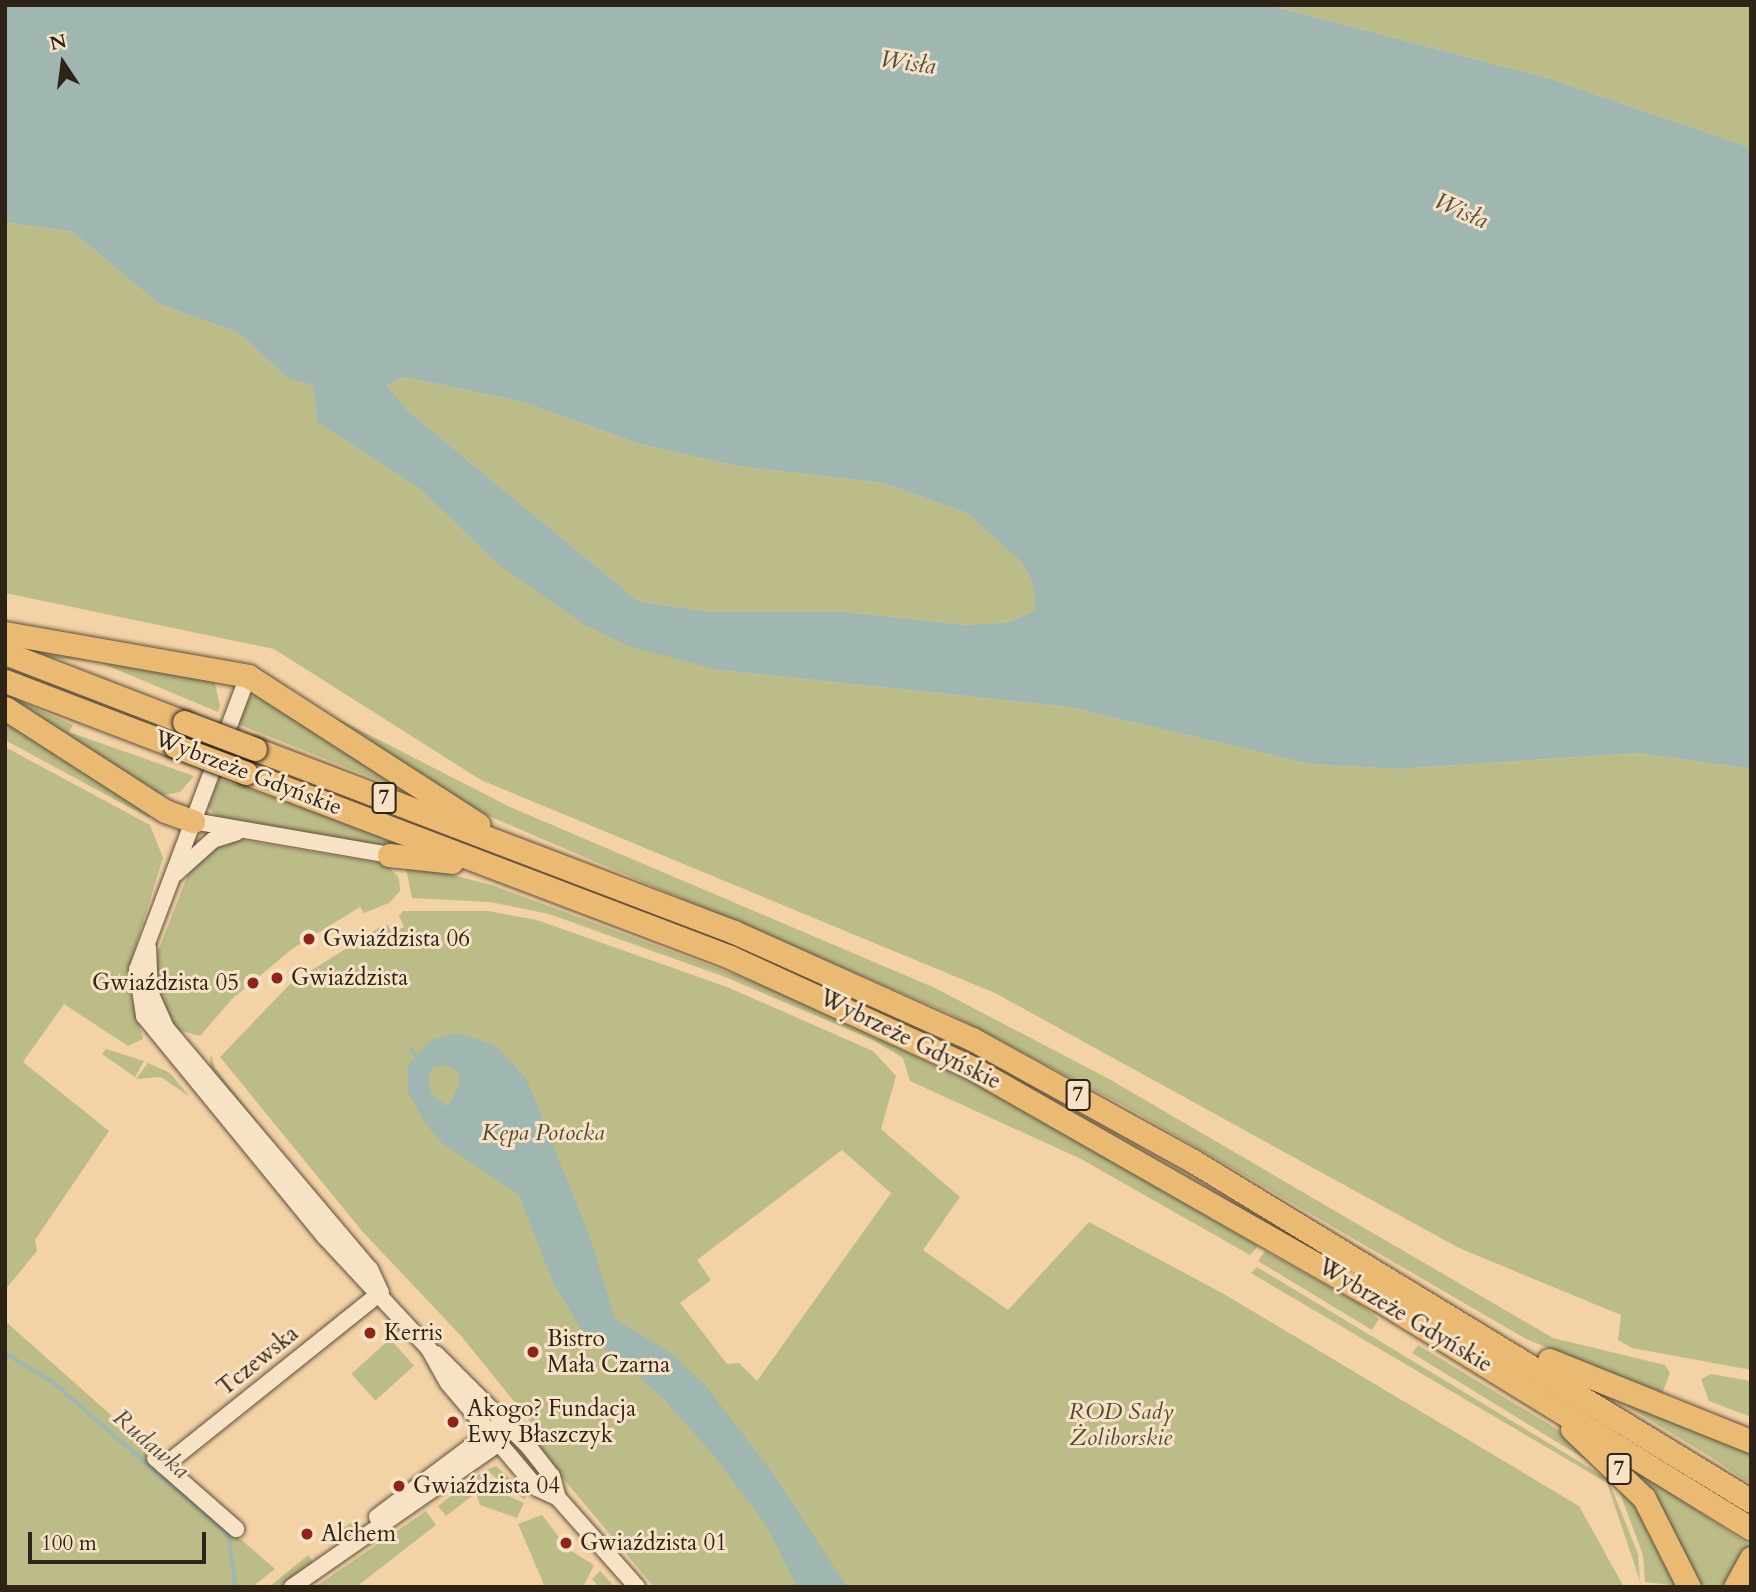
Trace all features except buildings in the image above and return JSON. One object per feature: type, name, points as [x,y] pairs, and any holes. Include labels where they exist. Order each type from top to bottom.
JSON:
[{"type":"highway","points":[[5,633],[248,676],[513,846]]},
{"type":"highway","name":"Wybrzeże Gdyńskie","points":[[5,653],[513,846],[797,958],[972,1039],[1406,1287],[1751,1501]]},
{"type":"highway","name":"Wybrzeże Gdyńskie","points":[[5,681],[741,962],[972,1068],[1522,1386],[1751,1530]]},
{"type":"highway","points":[[5,708],[165,811],[193,821]]},
{"type":"highway","points":[[389,855],[502,870]]},
{"type":"highway","points":[[1406,1287],[1590,1381],[1751,1441]]},
{"type":"highway","name":"7","points":[[1522,1386],[1635,1487],[1663,1526],[1687,1582]]},
{"type":"highway","points":[[1735,1587],[1751,1558]]},
{"type":"street","points":[[248,676],[137,969],[141,1007],[155,1035],[360,1277],[381,1292],[537,1488],[558,1498],[637,1587]]},
{"type":"street","points":[[193,821],[389,855]]},
{"type":"street","points":[[172,877],[213,840],[239,831]]},
{"type":"street","points":[[148,940],[156,1011],[370,1269],[381,1292]]},
{"type":"street","points":[[200,1067],[200,1087]]},
{"type":"street","name":"Tczewska","points":[[236,1529],[159,1462],[381,1292]]},
{"type":"street","points":[[429,1349],[508,1425],[552,1476],[558,1498]]},
{"type":"street","points":[[292,1587],[508,1425]]},
{"type":"green space","points":[[1268,5],[1751,5],[1751,148],[1548,78]]},
{"type":"green space","points":[[5,222],[73,232],[159,304],[239,333],[288,379],[313,385],[317,422],[419,488],[495,562],[539,590],[719,670],[1069,707],[1310,764],[1398,769],[1638,753],[1751,769],[1751,1370],[1632,1348],[1618,1340],[1621,1315],[1459,1248],[995,993],[481,780],[274,649],[5,593]]},
{"type":"green space","points":[[404,377],[520,401],[640,444],[737,466],[883,483],[967,513],[1022,561],[1033,584],[1035,610],[1010,622],[968,625],[845,612],[709,612],[638,601],[407,410],[387,385]]},
{"type":"green space","points":[[5,640],[214,679],[220,706],[218,712],[96,661],[52,658]]},
{"type":"green space","points":[[261,692],[423,798],[238,724],[249,698]]},
{"type":"green space","points":[[5,694],[73,725],[69,732],[194,776],[180,792],[157,796],[5,701]]},
{"type":"green space","points":[[309,704],[510,807],[935,988],[1109,1079],[1553,1338],[1665,1365],[1670,1373],[1662,1393],[1526,1339],[1132,1110],[946,1012],[482,813]]},
{"type":"green space","points":[[5,716],[152,812],[149,818],[5,740]]},
{"type":"green space","points":[[5,747],[150,825],[163,858],[126,977],[143,1039],[128,1046],[64,1004],[23,1062],[109,1131],[35,1240],[37,1251],[5,1290]]},
{"type":"green space","points":[[219,779],[421,852],[219,820],[208,807]]},
{"type":"green space","points":[[235,839],[386,864],[399,878],[400,891],[389,903],[364,913],[360,907],[292,949],[232,999],[200,1036],[175,1029],[158,997],[157,954],[190,869],[207,850]]},
{"type":"green space","points":[[405,863],[492,885],[771,988],[1004,1098],[1258,1246],[1250,1255],[1081,1159],[910,1081],[903,1058],[873,1040],[725,977],[549,914],[490,902],[412,898]]},
{"type":"green space","points":[[403,911],[488,911],[537,920],[727,987],[873,1051],[896,1076],[881,1129],[960,1197],[923,1250],[1008,1310],[1089,1222],[1224,1294],[1579,1506],[1624,1587],[654,1587],[536,1446],[542,1436],[462,1337],[362,1231],[220,1057],[290,984],[380,927],[388,925],[392,933],[404,927],[399,916]],"holes":[[[842,1150],[891,1193],[757,1381],[739,1363],[727,1364],[680,1303],[711,1280],[697,1260]]]},
{"type":"green space","points":[[106,1049],[144,1061],[135,1077],[102,1054]]},
{"type":"green space","points":[[211,1054],[215,1068],[264,1130],[210,1067]]},
{"type":"green space","points":[[148,1063],[170,1073],[190,1097],[161,1077],[136,1079]]},
{"type":"green space","points":[[1265,1251],[1358,1303],[1379,1319],[1372,1330],[1258,1261]]},
{"type":"green space","points":[[1257,1267],[1608,1479],[1638,1554],[1640,1581],[1607,1483],[1251,1273]]},
{"type":"green space","points":[[5,1321],[156,1455],[189,1494],[275,1569],[252,1587],[5,1587]]},
{"type":"green space","points":[[390,1339],[414,1366],[375,1401],[351,1374]]},
{"type":"green space","points":[[1418,1345],[1557,1429],[1628,1489],[1679,1586],[1645,1582],[1643,1555],[1618,1488],[1601,1469],[1412,1353]]},
{"type":"green space","points":[[1711,1374],[1751,1381],[1751,1417],[1709,1401],[1701,1379]]},
{"type":"green space","points":[[1618,1401],[1751,1448],[1751,1484],[1709,1456]]},
{"type":"green space","points":[[1619,1459],[1751,1546],[1751,1585],[1696,1585]]},
{"type":"green space","points":[[496,1466],[527,1493],[525,1500],[486,1470]]},
{"type":"green space","points":[[482,1472],[502,1493],[524,1503],[517,1518],[480,1505],[476,1493],[446,1516],[438,1506]]},
{"type":"green space","points":[[426,1511],[436,1525],[356,1587],[315,1587]]},
{"type":"green space","points":[[542,1515],[568,1549],[594,1565],[583,1587],[545,1587],[518,1524]]},
{"type":"green space","points":[[352,1522],[355,1530],[336,1544],[330,1538]]},
{"type":"green space","points":[[308,1555],[313,1562],[281,1587],[269,1587]]},
{"type":"green space","points":[[600,1571],[615,1587],[599,1587],[592,1579]]},
{"type":"water","name":"Wisła","points":[[5,5],[1268,5],[1548,78],[1751,148],[1751,769],[1638,753],[1398,769],[1310,764],[1069,707],[719,670],[631,647],[585,625],[495,562],[419,488],[317,422],[313,385],[288,379],[239,333],[159,304],[73,232],[5,222]],"holes":[[[404,377],[520,401],[640,444],[737,466],[883,483],[967,513],[1022,562],[1033,584],[1035,610],[1010,622],[968,625],[845,612],[709,612],[638,601],[407,410],[387,385]]]},
{"type":"water","points":[[457,1033],[495,1045],[527,1080],[589,1235],[615,1319],[671,1353],[705,1385],[772,1472],[847,1587],[797,1587],[766,1525],[711,1452],[661,1396],[582,1330],[554,1284],[519,1195],[442,1143],[425,1123],[408,1092],[408,1065],[431,1040]],"holes":[[[446,1065],[457,1071],[460,1083],[448,1107],[431,1093],[428,1078],[433,1067]]]},
{"type":"waterway","points":[[411,1049],[415,1054]]},
{"type":"waterway","name":"Rudawka","points":[[5,1353],[53,1382],[229,1535],[236,1586]]},
{"type":"place","name":"Gwiaździsta 06","points":[[309,939]]},
{"type":"place","name":"Gwiaździsta","points":[[277,978]]},
{"type":"place","name":"Gwiaździsta 05","points":[[253,983]]},
{"type":"place","name":"Kerris","points":[[370,1333]]},
{"type":"place","name":"Bistro Mała Czarna","points":[[533,1352]]},
{"type":"place","name":"Akogo? Fundacja Ewy Błaszczyk","points":[[453,1422]]},
{"type":"place","name":"Gwiaździsta 04","points":[[399,1486]]},
{"type":"place","name":"Alchem","points":[[307,1534]]},
{"type":"place","name":"Gwiaździsta 01","points":[[566,1543]]},
{"type":"park label","name":"Kępa Potocka","points":[[543,1133]]},
{"type":"park label","name":"ROD Sady Żoliborskie","points":[[1121,1425]]}]
